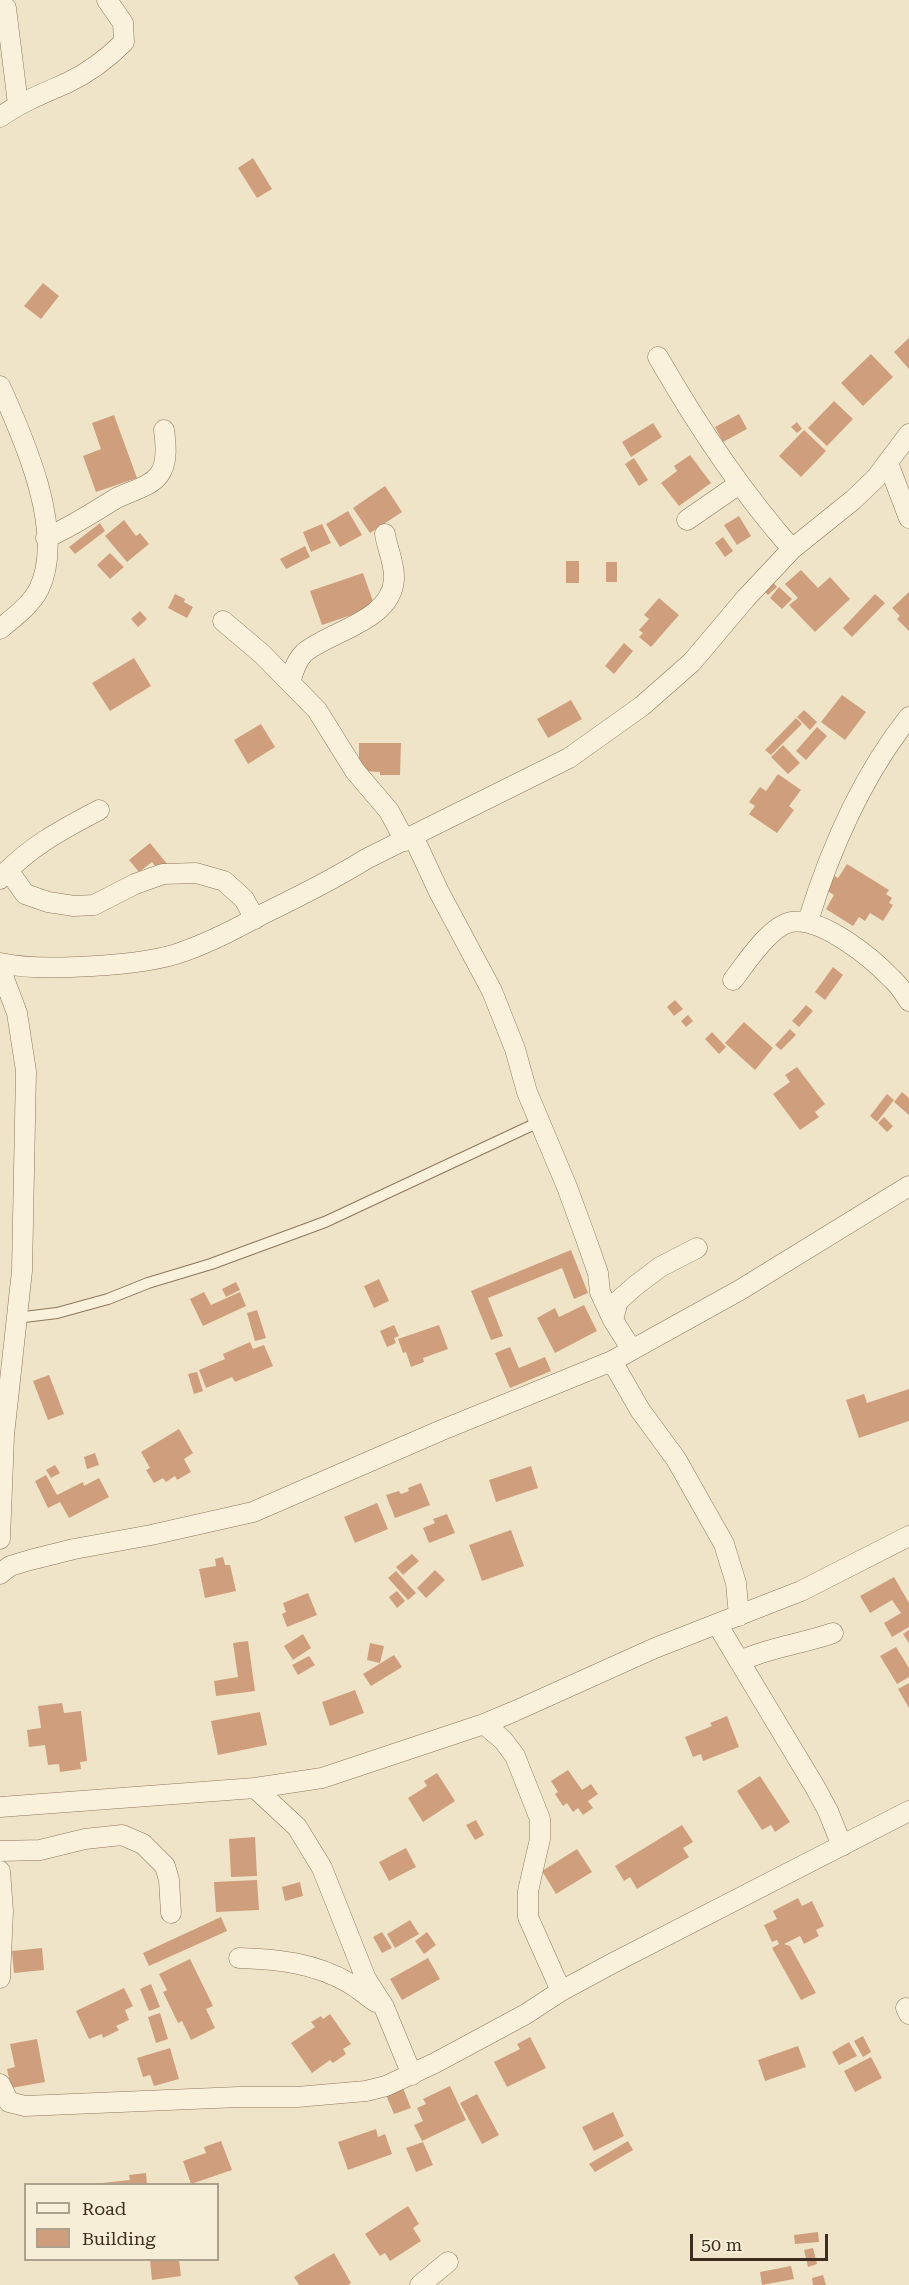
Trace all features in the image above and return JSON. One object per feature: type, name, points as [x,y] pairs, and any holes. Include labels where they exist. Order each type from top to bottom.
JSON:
[{"type":"street","points":[[0,117],[18,104],[69,82],[111,55],[124,42],[123,23],[107,0]]},
{"type":"street","points":[[6,8],[18,104]]},
{"type":"street","points":[[658,357],[682,399],[739,484],[760,513],[792,549]]},
{"type":"street","points":[[0,386],[34,466],[41,496],[47,568],[38,592],[0,629]]},
{"type":"street","points":[[46,538],[66,529],[117,498],[152,482],[164,465],[164,430]]},
{"type":"street","points":[[0,963],[70,966],[149,960],[182,953],[255,919],[341,875],[366,859],[569,758],[642,706],[692,662],[746,598],[792,549],[853,500],[876,478],[909,434]]},
{"type":"street","points":[[888,463],[909,518]]},
{"type":"street","points":[[687,520],[739,484]]},
{"type":"street","points":[[290,682],[295,666],[303,654],[369,617],[386,600],[392,590],[394,578],[385,534]]},
{"type":"street","points":[[223,621],[262,654],[317,710],[355,771],[409,839],[439,892],[492,991],[539,1122],[567,1187],[598,1273],[600,1292],[613,1320],[632,1350]]},
{"type":"street","points":[[808,921],[853,807],[888,743],[909,717]]},
{"type":"street","points":[[99,810],[41,842],[20,857],[4,874],[25,894],[48,902],[74,906],[94,905],[164,874],[195,873],[225,881],[244,899],[255,919]]},
{"type":"street","points":[[733,980],[753,953],[775,930],[789,922],[808,921],[835,934],[863,954],[892,979],[909,1000]]},
{"type":"street","points":[[0,968],[17,1013],[26,1071],[22,1271],[10,1321],[0,1539]]},
{"type":"street","points":[[0,1574],[10,1566],[74,1549],[151,1536],[253,1512],[442,1430],[612,1361],[740,1290],[909,1186]]},
{"type":"street","points":[[613,1320],[618,1301],[635,1286],[660,1267],[697,1248]]},
{"type":"street","points":[[612,1361],[640,1410],[676,1459],[724,1544],[736,1583],[739,1616]]},
{"type":"street","points":[[0,1807],[255,1788],[322,1778],[484,1724],[655,1648],[801,1592],[909,1536]]},
{"type":"street","points":[[717,1624],[815,1787],[828,1811],[842,1846]]},
{"type":"street","points":[[740,1661],[771,1648],[816,1639],[833,1633]]},
{"type":"street","points":[[484,1724],[503,1740],[515,1756],[540,1819],[540,1839],[528,1891],[528,1917],[561,1991]]},
{"type":"street","points":[[255,1788],[297,1827],[322,1868],[366,1979],[384,2007],[412,2074]]},
{"type":"street","points":[[0,2084],[9,2102],[25,2106],[238,2097],[297,2097],[366,2091],[386,2086],[526,2014],[561,1991],[909,1811]]},
{"type":"street","points":[[0,1851],[40,1850],[106,1835],[122,1835],[143,1844],[165,1866],[169,1880],[171,1913]]},
{"type":"street","points":[[0,1871],[3,1911],[0,1978]]},
{"type":"street","points":[[239,1958],[283,1960],[324,1971],[351,1984],[384,2007]]},
{"type":"street","points":[[420,2285],[448,2262]]},
{"type":"lane","points":[[10,1321],[57,1313],[108,1299],[325,1222],[539,1122]]},
{"type":"building","points":[[253,158],[272,189],[257,198],[238,168]]},
{"type":"building","points":[[43,283],[59,296],[41,319],[24,306]]},
{"type":"building","points":[[909,338],[909,369],[894,352]]},
{"type":"building","points":[[871,354],[893,377],[863,406],[841,383]]},
{"type":"building","points":[[834,401],[853,419],[827,446],[808,428]]},
{"type":"building","points":[[739,414],[747,429],[723,442],[715,427]]},
{"type":"building","points":[[114,415],[137,478],[96,492],[83,456],[101,449],[92,423]]},
{"type":"building","points":[[797,422],[802,429],[797,433],[791,427]]},
{"type":"building","points":[[653,423],[662,437],[631,457],[622,442]]},
{"type":"building","points":[[804,430],[826,451],[801,477],[779,456]]},
{"type":"building","points":[[690,455],[711,483],[679,506],[661,483],[677,471],[674,466]]},
{"type":"building","points":[[634,458],[648,480],[639,486],[625,464]]},
{"type":"building","points":[[385,486],[402,512],[370,533],[353,508]]},
{"type":"building","points":[[348,511],[362,535],[340,547],[326,524]]},
{"type":"building","points":[[739,516],[751,536],[737,545],[724,525]]},
{"type":"building","points":[[124,520],[136,536],[140,533],[149,544],[127,562],[105,536]]},
{"type":"building","points":[[100,523],[105,531],[75,554],[69,547]]},
{"type":"building","points":[[322,524],[331,543],[311,552],[303,532]]},
{"type":"building","points":[[723,537],[733,551],[725,557],[715,543]]},
{"type":"building","points":[[305,546],[310,557],[286,569],[280,559]]},
{"type":"building","points":[[110,553],[124,567],[110,579],[97,565]]},
{"type":"building","points":[[566,561],[579,561],[579,583],[566,583]]},
{"type":"building","points":[[606,562],[617,562],[617,582],[606,582]]},
{"type":"building","points":[[801,570],[818,588],[830,577],[850,599],[815,632],[789,605],[798,598],[785,584]]},
{"type":"building","points":[[363,573],[375,607],[322,625],[310,591]]},
{"type":"building","points":[[770,579],[777,587],[768,595],[761,588]]},
{"type":"building","points":[[779,587],[792,599],[782,609],[770,598]]},
{"type":"building","points":[[909,592],[909,631],[897,619],[900,616],[892,608]]},
{"type":"building","points":[[175,594],[185,599],[184,602],[193,607],[187,618],[168,608]]},
{"type":"building","points":[[875,594],[885,603],[852,637],[843,628]]},
{"type":"building","points":[[659,598],[679,615],[651,647],[639,637],[643,633],[639,630],[649,619],[644,615]]},
{"type":"building","points":[[140,611],[147,619],[138,627],[131,619]]},
{"type":"building","points":[[624,643],[633,651],[614,674],[605,666]]},
{"type":"building","points":[[134,658],[151,686],[110,711],[92,683]]},
{"type":"building","points":[[842,695],[866,712],[845,740],[821,722]]},
{"type":"building","points":[[571,700],[582,719],[548,738],[537,719]]},
{"type":"building","points":[[804,710],[817,722],[810,730],[797,717]]},
{"type":"building","points":[[796,718],[802,724],[771,755],[765,750]]},
{"type":"building","points":[[261,724],[275,747],[248,764],[234,740]]},
{"type":"building","points":[[817,727],[827,736],[806,760],[796,751]]},
{"type":"building","points":[[359,743],[401,743],[400,775],[380,775],[380,772],[359,771]]},
{"type":"building","points":[[783,745],[800,763],[788,774],[771,757]]},
{"type":"building","points":[[778,774],[801,790],[789,806],[794,810],[777,833],[749,814],[755,806],[749,802],[760,787],[766,791]]},
{"type":"building","points":[[150,843],[168,865],[160,872],[152,862],[139,872],[129,860]]},
{"type":"building","points":[[847,864],[889,890],[886,894],[892,898],[889,903],[893,905],[883,921],[870,913],[865,921],[859,917],[853,926],[826,909],[834,895],[821,887],[830,873],[838,878]]},
{"type":"building","points":[[833,967],[843,975],[825,1000],[815,992]]},
{"type":"building","points":[[675,1000],[683,1009],[674,1016],[667,1007]]},
{"type":"building","points":[[806,1005],[813,1011],[799,1027],[792,1021]]},
{"type":"building","points":[[688,1015],[693,1021],[686,1027],[681,1021]]},
{"type":"building","points":[[744,1022],[773,1048],[755,1070],[725,1043]]},
{"type":"building","points":[[790,1029],[796,1035],[781,1050],[775,1045]]},
{"type":"building","points":[[712,1032],[726,1047],[719,1054],[705,1039]]},
{"type":"building","points":[[797,1067],[825,1104],[815,1112],[819,1117],[800,1130],[773,1094],[790,1082],[785,1075]]},
{"type":"building","points":[[902,1092],[909,1098],[909,1115],[894,1102]]},
{"type":"building","points":[[887,1094],[894,1100],[877,1122],[870,1116]]},
{"type":"building","points":[[884,1117],[893,1126],[887,1132],[878,1123]]},
{"type":"building","points":[[571,1250],[588,1293],[574,1299],[562,1268],[488,1298],[503,1336],[491,1340],[471,1291]]},
{"type":"building","points":[[379,1279],[389,1301],[374,1308],[364,1286]]},
{"type":"building","points":[[236,1282],[240,1290],[226,1297],[222,1289]]},
{"type":"building","points":[[204,1292],[211,1305],[240,1292],[246,1306],[203,1326],[190,1299]]},
{"type":"building","points":[[584,1305],[597,1331],[555,1353],[537,1318],[555,1308],[559,1317]]},
{"type":"building","points":[[257,1310],[266,1338],[255,1341],[247,1313]]},
{"type":"building","points":[[394,1325],[399,1336],[394,1338],[396,1343],[387,1347],[380,1331]]},
{"type":"building","points":[[439,1325],[448,1349],[423,1358],[424,1362],[411,1367],[398,1339]]},
{"type":"building","points":[[250,1342],[253,1349],[264,1345],[273,1366],[235,1382],[232,1377],[206,1388],[199,1370],[225,1359],[223,1354]]},
{"type":"building","points":[[510,1347],[519,1368],[545,1357],[551,1371],[510,1388],[495,1353]]},
{"type":"building","points":[[197,1372],[203,1391],[194,1394],[188,1374]]},
{"type":"building","points":[[49,1375],[64,1414],[48,1420],[33,1381]]},
{"type":"building","points":[[909,1389],[909,1421],[859,1438],[846,1400],[864,1394],[867,1403]]},
{"type":"building","points":[[179,1429],[193,1453],[184,1459],[191,1472],[177,1480],[175,1476],[166,1482],[163,1478],[154,1483],[146,1470],[150,1468],[141,1452]]},
{"type":"building","points":[[95,1453],[99,1465],[87,1469],[84,1457]]},
{"type":"building","points":[[55,1465],[60,1473],[51,1478],[46,1470]]},
{"type":"building","points":[[531,1466],[538,1488],[496,1502],[489,1480]]},
{"type":"building","points":[[46,1475],[57,1495],[83,1482],[84,1486],[99,1478],[109,1497],[69,1518],[60,1502],[48,1508],[35,1481]]},
{"type":"building","points":[[421,1483],[430,1505],[395,1518],[386,1495],[399,1491],[401,1494],[409,1491],[408,1488]]},
{"type":"building","points":[[377,1503],[388,1529],[355,1543],[344,1517]]},
{"type":"building","points":[[447,1514],[455,1533],[429,1543],[423,1528],[435,1523],[433,1519]]},
{"type":"building","points":[[511,1530],[524,1566],[482,1581],[469,1545]]},
{"type":"building","points":[[412,1554],[419,1561],[403,1575],[396,1567]]},
{"type":"building","points":[[223,1557],[225,1565],[230,1565],[236,1591],[205,1598],[199,1569],[216,1566],[215,1559]]},
{"type":"building","points":[[435,1570],[445,1580],[426,1598],[417,1588]]},
{"type":"building","points":[[396,1571],[416,1593],[408,1600],[388,1578]]},
{"type":"building","points":[[894,1577],[909,1603],[909,1627],[892,1637],[884,1623],[901,1613],[892,1600],[870,1613],[860,1596]]},
{"type":"building","points":[[397,1591],[405,1601],[397,1608],[389,1597]]},
{"type":"building","points":[[308,1593],[317,1615],[287,1627],[282,1614],[286,1612],[283,1603]]},
{"type":"building","points":[[909,1630],[909,1643],[903,1634]]},
{"type":"building","points":[[303,1634],[311,1648],[293,1660],[284,1646]]},
{"type":"building","points":[[248,1641],[255,1691],[216,1696],[214,1681],[238,1677],[233,1643]]},
{"type":"building","points":[[370,1643],[384,1646],[380,1663],[367,1660]]},
{"type":"building","points":[[896,1647],[909,1668],[909,1677],[897,1684],[880,1656]]},
{"type":"building","points":[[394,1655],[402,1667],[371,1686],[363,1674]]},
{"type":"building","points":[[309,1656],[315,1665],[298,1675],[292,1665]]},
{"type":"building","points":[[909,1683],[909,1708],[898,1689]]},
{"type":"building","points":[[355,1690],[364,1713],[330,1726],[322,1702]]},
{"type":"building","points":[[62,1703],[64,1713],[81,1711],[87,1761],[80,1762],[81,1769],[60,1772],[59,1764],[48,1765],[45,1745],[29,1747],[27,1730],[41,1728],[38,1706]]},
{"type":"building","points":[[260,1712],[267,1745],[218,1755],[211,1721]]},
{"type":"building","points":[[727,1716],[739,1747],[703,1761],[701,1754],[693,1757],[685,1737],[712,1726],[710,1723]]},
{"type":"building","points":[[568,1770],[582,1790],[591,1784],[598,1794],[588,1801],[593,1808],[583,1815],[578,1808],[573,1812],[567,1803],[563,1806],[555,1794],[558,1792],[551,1781]]},
{"type":"building","points":[[437,1773],[455,1801],[423,1822],[408,1798],[427,1786],[424,1781]]},
{"type":"building","points":[[760,1776],[790,1822],[775,1832],[771,1825],[762,1830],[737,1791]]},
{"type":"building","points":[[476,1820],[484,1835],[475,1840],[466,1825]]},
{"type":"building","points":[[682,1825],[693,1842],[683,1848],[689,1857],[637,1889],[630,1877],[624,1881],[615,1866]]},
{"type":"building","points":[[255,1837],[257,1876],[231,1877],[229,1839]]},
{"type":"building","points":[[406,1848],[416,1867],[389,1881],[379,1862]]},
{"type":"building","points":[[577,1849],[592,1872],[556,1894],[542,1871]]},
{"type":"building","points":[[257,1880],[259,1910],[216,1912],[214,1882]]},
{"type":"building","points":[[300,1882],[303,1896],[285,1901],[282,1887]]},
{"type":"building","points":[[798,1898],[802,1906],[812,1901],[824,1926],[816,1930],[819,1936],[804,1944],[800,1936],[784,1944],[790,1946],[816,1993],[801,2000],[772,1948],[779,1944],[777,1940],[772,1942],[764,1925],[777,1919],[773,1911]]},
{"type":"building","points":[[221,1917],[227,1931],[149,1966],[143,1953]]},
{"type":"building","points":[[410,1920],[419,1934],[395,1948],[387,1934]]},
{"type":"building","points":[[382,1932],[392,1948],[382,1953],[373,1937]]},
{"type":"building","points":[[427,1932],[436,1945],[424,1954],[415,1941]]},
{"type":"building","points":[[42,1948],[44,1970],[14,1973],[12,1951]]},
{"type":"building","points":[[428,1958],[440,1979],[402,2000],[390,1979]]},
{"type":"building","points":[[190,1959],[213,2006],[206,2009],[215,2028],[191,2040],[182,2021],[178,2023],[163,1992],[167,1990],[159,1974]]},
{"type":"building","points":[[151,1984],[160,2007],[149,2011],[140,1989]]},
{"type":"building","points":[[124,1988],[133,2006],[125,2010],[129,2020],[116,2026],[119,2030],[103,2038],[102,2034],[89,2039],[76,2011]]},
{"type":"building","points":[[160,2013],[168,2039],[156,2043],[148,2017]]},
{"type":"building","points":[[330,2014],[351,2044],[343,2049],[346,2054],[333,2063],[330,2060],[312,2073],[291,2043],[315,2027],[311,2022],[321,2016],[323,2019]]},
{"type":"building","points":[[863,2036],[871,2052],[863,2057],[854,2041]]},
{"type":"building","points":[[530,2037],[546,2068],[507,2087],[494,2062],[520,2049],[517,2044]]},
{"type":"building","points":[[37,2039],[45,2082],[11,2088],[7,2069],[15,2067],[10,2044]]},
{"type":"building","points":[[849,2042],[857,2056],[839,2065],[832,2052]]},
{"type":"building","points":[[798,2046],[806,2067],[765,2081],[758,2060]]},
{"type":"building","points":[[170,2048],[179,2079],[154,2086],[150,2075],[143,2077],[137,2058]]},
{"type":"building","points":[[871,2057],[882,2078],[855,2092],[844,2071]]},
{"type":"building","points":[[450,2086],[466,2120],[422,2141],[414,2125],[423,2121],[417,2108],[426,2104],[423,2099]]},
{"type":"building","points":[[403,2088],[411,2108],[394,2114],[386,2095]]},
{"type":"building","points":[[477,2094],[499,2135],[482,2144],[460,2103]]},
{"type":"building","points":[[613,2112],[624,2136],[594,2151],[582,2127]]},
{"type":"building","points":[[376,2129],[378,2137],[385,2134],[392,2154],[348,2170],[338,2142]]},
{"type":"building","points":[[221,2141],[232,2170],[191,2183],[183,2161],[206,2153],[204,2147]]},
{"type":"building","points":[[628,2141],[633,2150],[595,2172],[589,2164]]},
{"type":"building","points":[[423,2142],[433,2165],[416,2172],[406,2148]]},
{"type":"building","points":[[146,2173],[147,2183],[102,2183],[130,2180],[129,2175]]},
{"type":"building","points":[[408,2206],[419,2224],[413,2228],[421,2241],[390,2261],[385,2253],[380,2256],[365,2234]]},
{"type":"building","points":[[818,2232],[819,2242],[795,2244],[794,2235]]},
{"type":"building","points":[[813,2248],[817,2264],[808,2267],[804,2250]]},
{"type":"building","points":[[334,2253],[351,2283],[348,2285],[299,2285],[294,2277]]},
{"type":"building","points":[[150,2261],[179,2261],[181,2276],[152,2280]]},
{"type":"building","points":[[791,2266],[794,2279],[762,2285],[760,2272]]},
{"type":"building","points":[[823,2275],[826,2285],[813,2285],[812,2278]]}]
